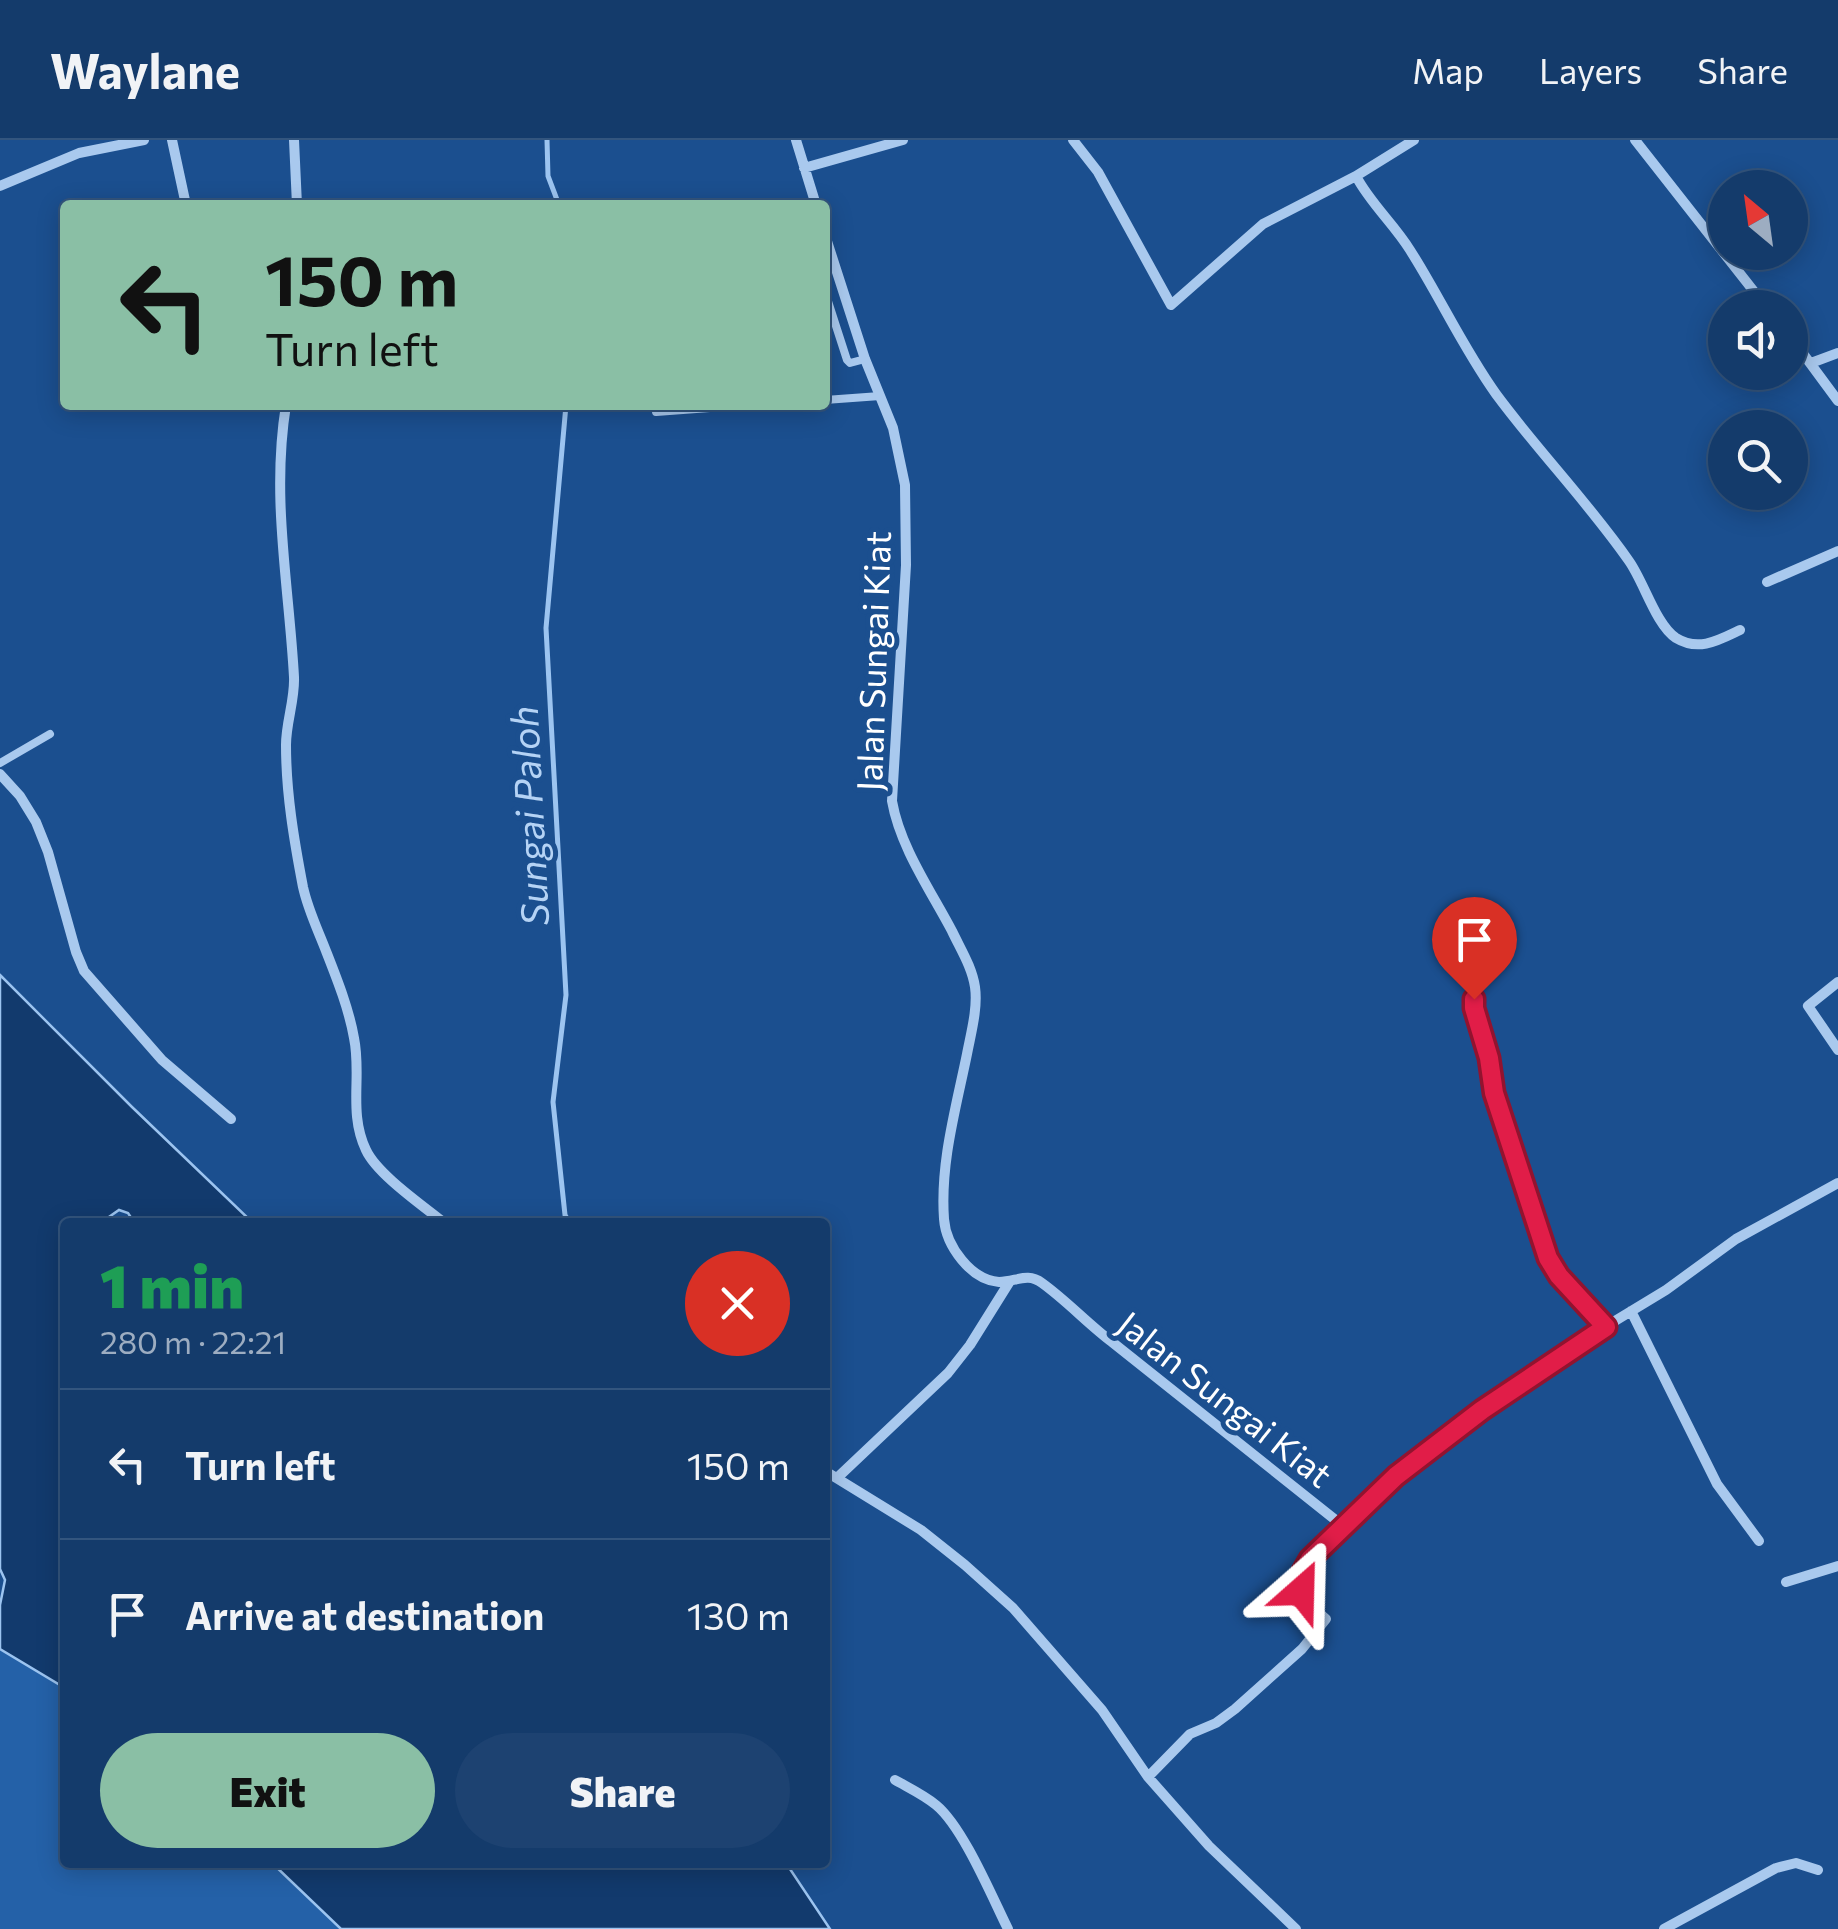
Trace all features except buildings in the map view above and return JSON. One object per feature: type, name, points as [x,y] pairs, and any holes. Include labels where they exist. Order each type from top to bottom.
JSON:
[{"type":"street","points":[[0,186],[79,154],[144,140]]},
{"type":"street","points":[[172,140],[185,200]]},
{"type":"street","points":[[294,140],[297,200]]},
{"type":"street","points":[[796,140],[814,200]]},
{"type":"street","points":[[804,168],[903,140]]},
{"type":"street","points":[[1073,140],[1098,172],[1172,305],[1263,224],[1356,176],[1414,140]]},
{"type":"street","points":[[1635,140],[1753,290]]},
{"type":"street","points":[[1356,176],[1413,254],[1464,346],[1496,394],[1630,562],[1672,636],[1701,646],[1740,630]]},
{"type":"street","name":"Jalan Sungai Kiat","points":[[830,250],[865,359],[894,428],[906,485],[894,815],[972,970],[976,992],[946,1157],[944,1222],[957,1254],[982,1278],[995,1282],[1033,1278],[1044,1284],[1096,1330],[1343,1526]]},
{"type":"street","points":[[1811,362],[1838,353]]},
{"type":"street","points":[[1808,358],[1838,401]]},
{"type":"street","points":[[285,410],[279,520],[294,682],[286,740],[288,804],[303,888],[355,1040],[354,1101],[367,1153],[438,1218]]},
{"type":"street","points":[[1766,582],[1838,551]]},
{"type":"street","points":[[0,774],[36,822],[84,970],[162,1060],[231,1119]]},
{"type":"street","points":[[1838,982],[1808,1006],[1838,1050]]},
{"type":"street","points":[[1148,1778],[1190,1734],[1234,1710],[1302,1649],[1326,1619],[1305,1601],[1302,1573],[1310,1559],[1396,1476],[1482,1410],[1749,1232],[1838,1183]]},
{"type":"street","points":[[836,1478],[948,1373],[1011,1280]]},
{"type":"street","points":[[1630,1311],[1718,1484],[1760,1541]]},
{"type":"street","points":[[830,1474],[920,1530],[1013,1608],[1102,1710],[1148,1778],[1209,1846],[1296,1929]]},
{"type":"street","points":[[1786,1582],[1838,1566]]},
{"type":"street","points":[[896,1780],[946,1815],[1008,1929]]},
{"type":"street","points":[[1664,1929],[1786,1864],[1818,1870]]},
{"type":"lane","points":[[830,326],[850,363],[865,359]]},
{"type":"lane","points":[[830,400],[880,396]]},
{"type":"lane","points":[[656,412],[683,410]]},
{"type":"lane","points":[[0,763],[50,734]]},
{"type":"lane","points":[[1483,962],[1485,976],[1474,1008],[1489,1058],[1494,1093],[1524,1186],[1554,1269],[1606,1327]]},
{"type":"shaded area","points":[[0,975],[248,1218],[131,1218],[119,1210],[109,1218],[60,1218],[60,1685],[0,1649],[0,1605],[5,1580],[0,1569]]},
{"type":"shaded area","points":[[0,1649],[60,1685],[60,1868],[277,1868],[341,1929],[0,1929]]},
{"type":"shaded area","points":[[277,1868],[789,1868],[830,1929],[341,1929]]},
{"type":"waterway","name":"Sungai Paloh","points":[[547,140],[548,176],[557,200]]},
{"type":"waterway","name":"Sungai Paloh","points":[[566,410],[546,628],[566,995],[553,1102],[567,1218]]},
{"type":"route","points":[[1301,1591],[1302,1573],[1310,1559],[1396,1476],[1482,1410],[1606,1327],[1559,1276],[1548,1258],[1494,1093],[1474,999]]}]
